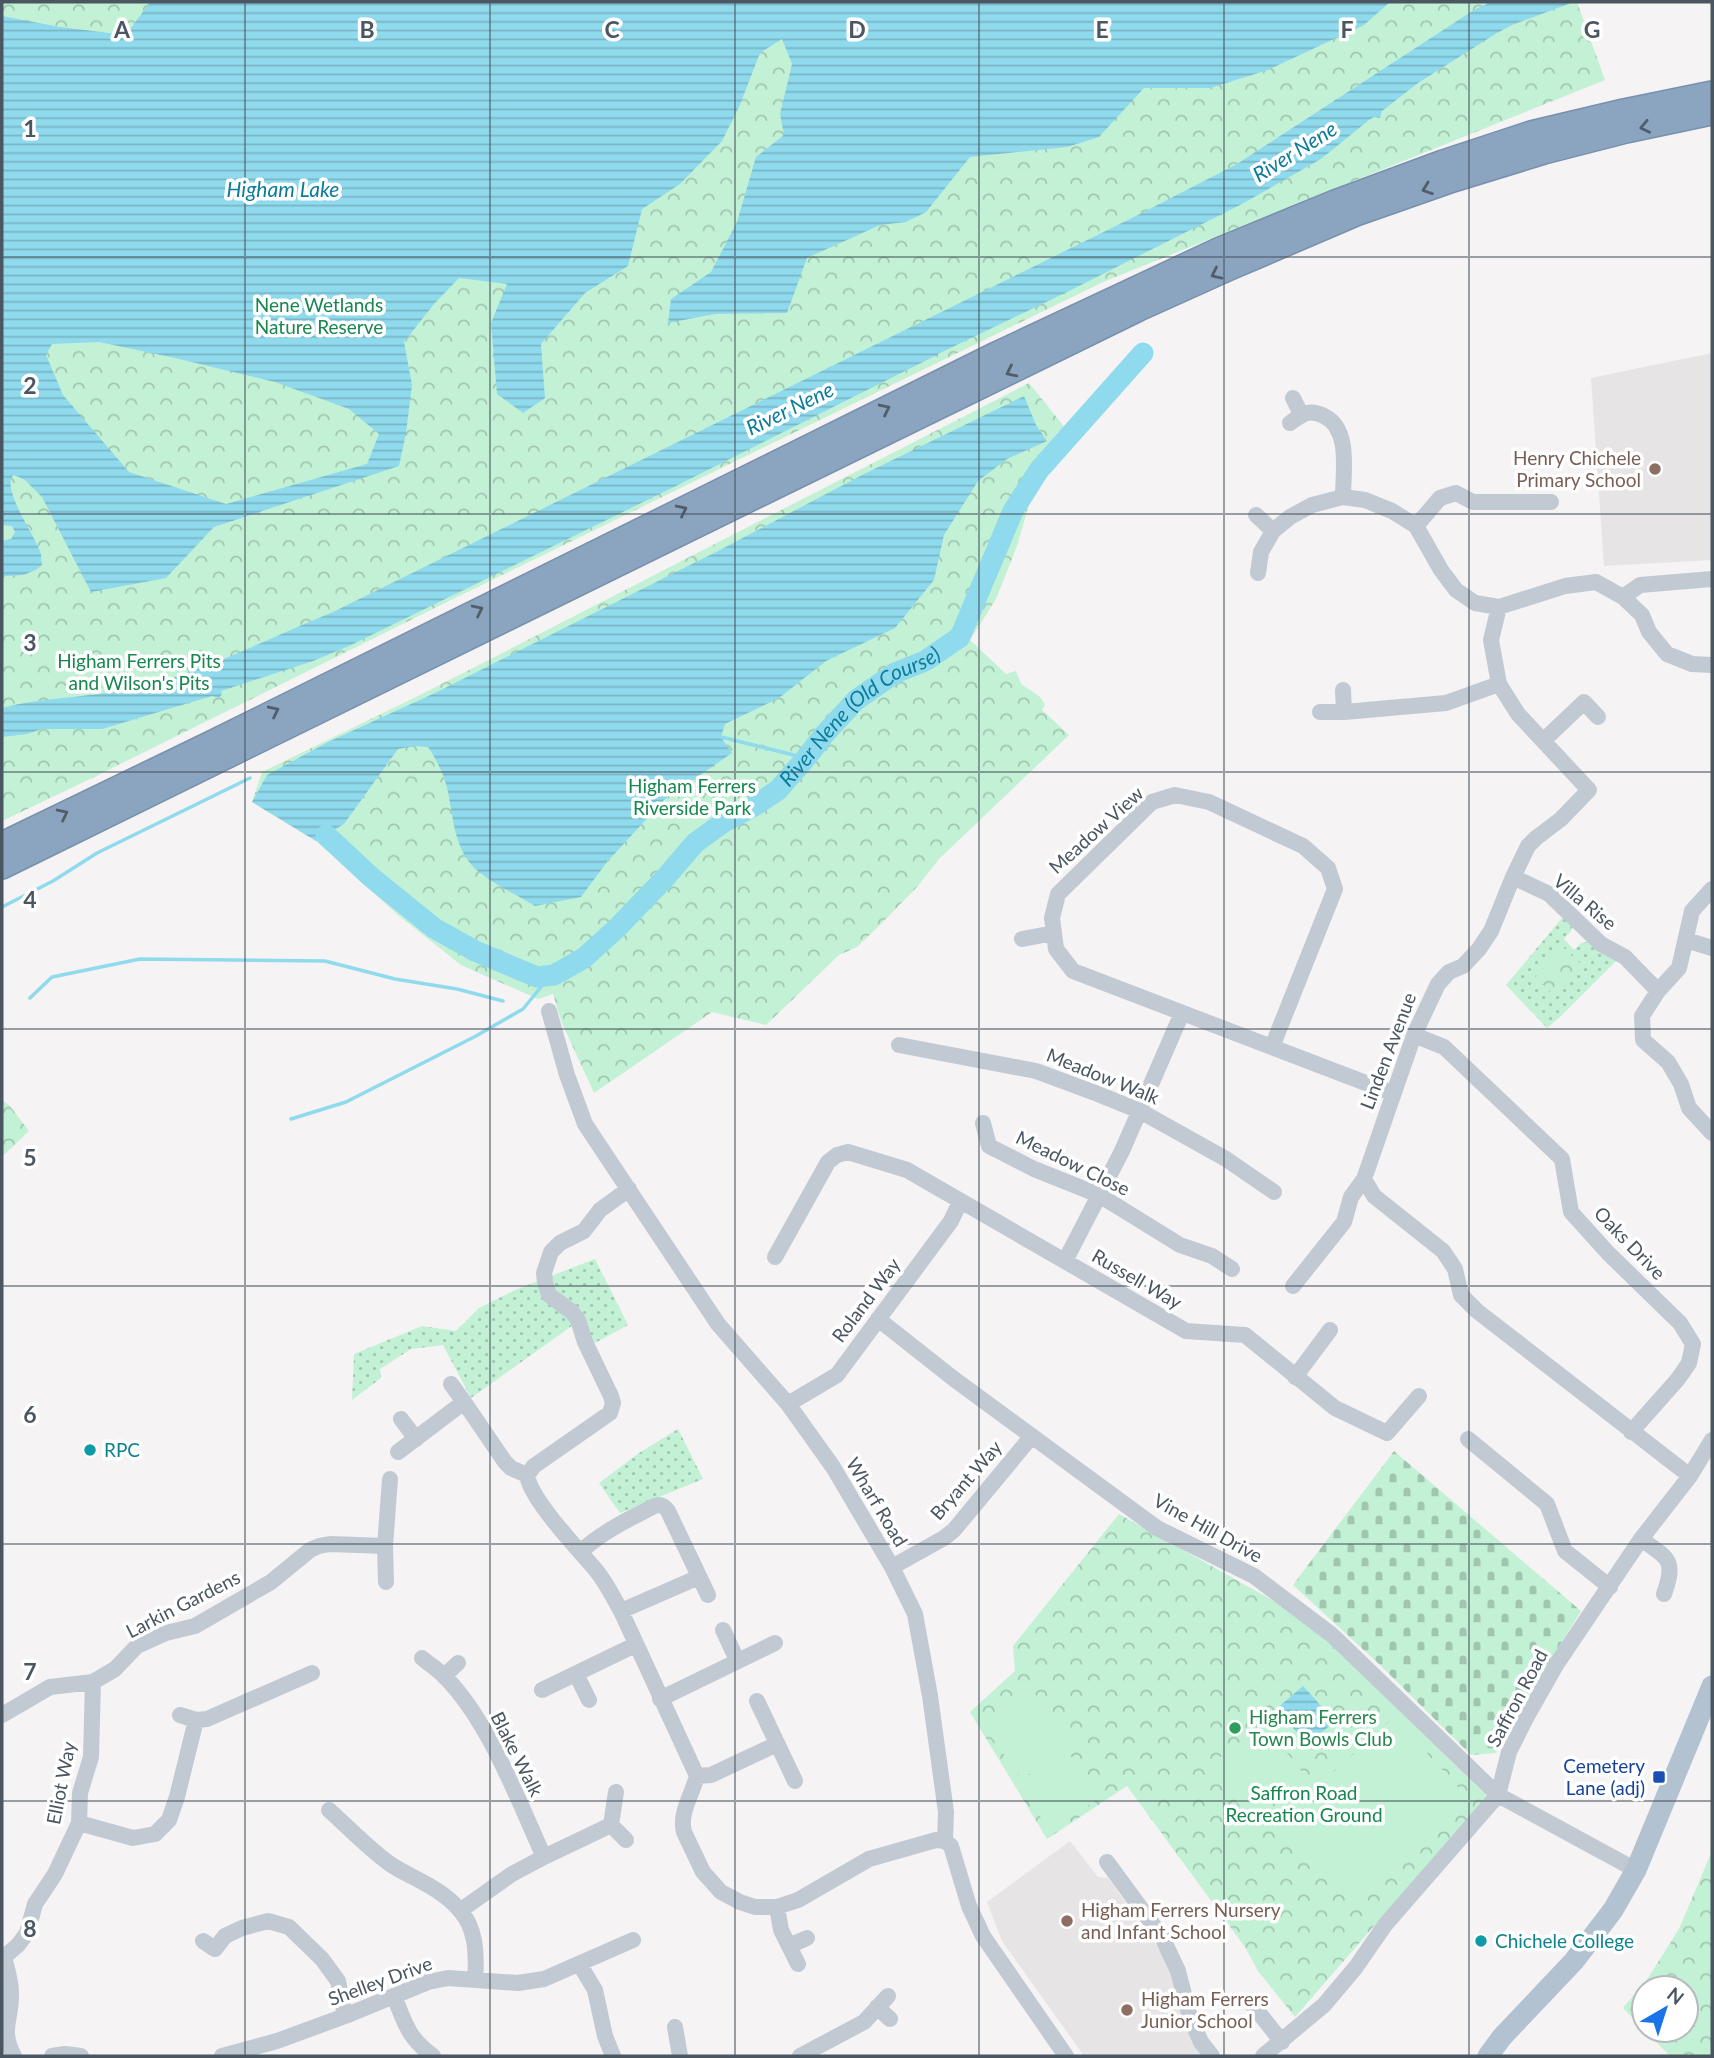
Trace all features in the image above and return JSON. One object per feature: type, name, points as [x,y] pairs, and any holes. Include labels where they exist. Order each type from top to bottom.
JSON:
[{"type":"highway","points":[[2,844],[994,355],[1218,250],[1347,197],[1493,145],[1531,133],[1712,93]]},
{"type":"highway","points":[[2,867],[1139,309],[1230,268],[1356,214],[1454,180],[1544,152],[1712,113]]},
{"type":"main road","points":[[1488,2056],[1502,2037],[1589,1943],[1614,1910],[1636,1870],[1712,1686]]},
{"type":"street","points":[[1293,398],[1296,418],[1314,411],[1332,420],[1342,439],[1343,497]]},
{"type":"street","points":[[1416,526],[1440,498],[1456,493],[1473,502],[1551,502]]},
{"type":"street","points":[[1258,573],[1261,552],[1273,531],[1290,517],[1312,505],[1343,497],[1365,500],[1392,511],[1416,526],[1441,570],[1456,590],[1475,603],[1499,607],[1565,586],[1596,582],[1623,597],[1642,615],[1649,632],[1667,654],[1692,664],[1712,665]]},
{"type":"street","points":[[1256,514],[1273,531]]},
{"type":"street","points":[[1623,597],[1640,585],[1712,579]]},
{"type":"street","name":"Linden Avenue","points":[[1293,1286],[1344,1222],[1351,1196],[1364,1178],[1392,1093],[1438,984],[1450,972],[1463,966],[1491,931],[1528,846],[1562,819],[1590,790],[1518,714],[1499,684],[1491,640],[1499,607]]},
{"type":"street","points":[[1320,712],[1446,703],[1499,684]]},
{"type":"street","points":[[1343,690],[1343,712]]},
{"type":"street","points":[[1544,740],[1584,702],[1598,716]]},
{"type":"street","name":"Meadow View","points":[[1272,1047],[1335,889],[1328,868],[1303,846],[1209,802],[1175,795],[1152,802],[1058,894],[1052,918],[1056,949],[1073,971],[1392,1093]]},
{"type":"street","name":"Villa Rise","points":[[1513,877],[1549,894],[1601,944],[1625,957],[1658,991]]},
{"type":"street","points":[[1712,889],[1692,911],[1679,968],[1658,991],[1642,1016],[1643,1040],[1668,1062],[1681,1084],[1689,1108],[1712,1133]]},
{"type":"street","points":[[1022,939],[1054,933]]},
{"type":"street","points":[[1686,940],[1712,948]]},
{"type":"street","name":"Wharf Road","points":[[549,1011],[567,1075],[585,1124],[718,1324],[788,1404],[833,1467],[892,1567],[919,1626],[946,1811],[945,1841],[951,1846],[969,1906],[983,1936],[1066,2056]]},
{"type":"street","points":[[1065,1261],[1122,1151],[1182,1013]]},
{"type":"street","name":"Oaks Drive","points":[[1415,1035],[1444,1047],[1562,1159],[1571,1212],[1679,1323],[1693,1343],[1689,1363],[1678,1379],[1631,1432]]},
{"type":"street","name":"Meadow Walk","points":[[899,1045],[1036,1071],[1140,1111],[1226,1158],[1274,1192]]},
{"type":"street","name":"Meadow Close","points":[[983,1123],[989,1146],[1034,1169],[1099,1195],[1180,1245],[1212,1256],[1232,1269]]},
{"type":"street","name":"Russell Way","points":[[775,1257],[828,1162],[837,1155],[848,1152],[907,1170],[1186,1331],[1245,1335],[1335,1408],[1387,1433],[1419,1396]]},
{"type":"street","points":[[1364,1178],[1374,1196],[1443,1251],[1455,1269],[1461,1295],[1477,1311],[1690,1476]]},
{"type":"street","points":[[629,1189],[600,1210],[584,1231],[559,1243],[551,1252],[544,1273],[550,1295],[578,1320],[585,1342],[611,1396],[613,1408],[610,1413],[534,1466],[527,1475],[527,1480],[566,1537],[607,1585],[696,1776],[682,1825],[691,1848],[716,1897],[755,1908],[776,1907],[798,1900],[869,1858],[936,1840],[945,1841]]},
{"type":"street","name":"Roland Way","points":[[788,1404],[837,1375],[951,1221],[960,1202]]},
{"type":"street","name":"Vine Hill Drive","points":[[878,1319],[954,1379],[1157,1528],[1255,1576],[1332,1635],[1498,1795],[1636,1870]]},
{"type":"street","points":[[1295,1377],[1330,1330]]},
{"type":"street","points":[[452,1384],[505,1462],[527,1475]]},
{"type":"street","points":[[398,1452],[464,1402]]},
{"type":"street","points":[[401,1419],[416,1439]]},
{"type":"street","name":"Bryant Way","points":[[892,1567],[954,1530],[1031,1436]]},
{"type":"street","points":[[1468,1439],[1547,1504],[1565,1551],[1610,1587]]},
{"type":"street","name":"Saffron Road","points":[[1263,2056],[1324,2005],[1356,1967],[1385,1925],[1498,1795],[1509,1752],[1556,1665],[1642,1539],[1690,1476],[1712,1440]]},
{"type":"street","points":[[386,1582],[385,1546],[390,1479]]},
{"type":"street","points":[[580,1552],[618,1524],[658,1505],[664,1507],[708,1595]]},
{"type":"street","points":[[1642,1539],[1657,1550],[1670,1566],[1664,1594]]},
{"type":"street","name":"Larkin Gardens","points":[[2,1715],[50,1687],[93,1682],[115,1669],[137,1646],[166,1633],[195,1626],[271,1582],[310,1550],[330,1544],[385,1546]]},
{"type":"street","points":[[621,1611],[699,1577]]},
{"type":"street","points":[[723,1630],[737,1660]]},
{"type":"street","points":[[660,1699],[775,1643]]},
{"type":"street","points":[[542,1690],[635,1645]]},
{"type":"street","name":"Blake Walk","points":[[422,1658],[444,1676],[468,1707],[495,1751],[544,1857]]},
{"type":"street","points":[[444,1676],[458,1662]]},
{"type":"street","points":[[180,1715],[197,1720],[207,1719],[312,1673]]},
{"type":"street","points":[[576,1674],[589,1700]]},
{"type":"street","name":"Elliot Way","points":[[3,1957],[18,1945],[27,1933],[35,1904],[55,1874],[79,1823],[80,1793],[91,1757],[93,1682]]},
{"type":"street","points":[[757,1701],[795,1782]]},
{"type":"street","points":[[79,1823],[133,1838],[155,1835],[169,1820],[197,1720]]},
{"type":"street","points":[[696,1776],[711,1775],[777,1744]]},
{"type":"street","points":[[611,1825],[615,1792]]},
{"type":"street","points":[[329,1810],[392,1866],[446,1896],[461,1910],[471,1927],[476,1946],[475,1979]]},
{"type":"street","points":[[461,1910],[512,1874],[611,1825]]},
{"type":"street","points":[[611,1825],[626,1840]]},
{"type":"street","points":[[1107,1862],[1162,1937],[1178,1971],[1190,2017],[1201,2042],[1213,2056]]},
{"type":"street","points":[[776,1907],[781,1930],[798,1964]]},
{"type":"street","points":[[203,1941],[215,1949],[225,1936],[242,1927],[268,1920],[289,1927],[322,1959],[338,1981],[345,2016]]},
{"type":"street","points":[[789,1946],[807,1938]]},
{"type":"street","name":"Shelley Drive","points":[[222,2056],[279,2049],[345,2016],[428,1982],[448,1978],[532,1982],[580,1965],[634,1940]]},
{"type":"street","points":[[3,1957],[12,1995],[6,2023],[7,2043],[13,2056]]},
{"type":"street","points":[[580,1965],[595,1990],[604,2036],[613,2056]]},
{"type":"street","points":[[394,1996],[408,2032],[433,2056]]},
{"type":"street","points":[[800,2056],[864,2022],[882,2002],[890,2019]]},
{"type":"street","points":[[1252,2004],[1282,2042]]},
{"type":"street","points":[[675,2027],[680,2056]]},
{"type":"street","points":[[52,2056],[81,2056]]},
{"type":"shaded area","name":"Henry Chichele Primary School","points":[[1712,353],[1712,560],[1604,566],[1591,378]]},
{"type":"shaded area","name":"Higham Ferrers Nursery and Infant School","points":[[1070,1841],[1098,1877],[1108,1878],[1155,1943],[1174,1974],[1207,2056],[1084,2056],[1002,1941],[987,1902]]},
{"type":"green space","name":"Nene Wetlands Nature Reserve","points":[[2,2],[1577,2],[1605,80],[1103,282],[2,821]]},
{"type":"green space","name":"Higham Ferrers Riverside Park","points":[[1029,383],[1071,435],[1039,470],[1017,546],[996,599],[970,640],[1006,674],[1016,671],[1021,684],[1039,696],[1045,704],[1042,710],[1069,735],[939,859],[917,887],[857,947],[839,955],[766,1025],[712,1012],[594,1093],[562,1023],[553,994],[538,999],[461,965],[398,915],[316,841],[252,802],[262,772],[420,695]]},
{"type":"green space","points":[[1563,917],[1572,927],[1564,939],[1574,950],[1581,943],[1587,942],[1617,960],[1547,1028],[1506,985]]},
{"type":"green space","points":[[1563,947],[1584,967],[1556,997],[1535,977]]},
{"type":"green space","points":[[2,1100],[29,1131],[2,1157]]},
{"type":"green space","points":[[595,1259],[628,1325],[595,1343],[573,1325],[471,1398],[443,1345],[411,1349],[380,1369],[381,1378],[352,1400],[354,1354],[422,1326],[456,1331],[479,1308],[515,1290]]},
{"type":"green space","points":[[678,1429],[703,1479],[620,1513],[599,1483],[639,1453]]},
{"type":"green space","points":[[1394,1451],[1581,1611],[1496,1753],[1471,1755],[1380,1665],[1293,1585]]},
{"type":"green space","name":"Saffron Road Recreation Ground","points":[[1119,1514],[1304,1618],[1487,1796],[1295,2017],[1258,1971],[1245,1947],[1127,1786],[1047,1839],[970,1712],[1015,1671],[1013,1646]]},
{"type":"green space","points":[[1035,1694],[1071,1743],[1022,1779],[986,1730]]},
{"type":"green space","points":[[1394,1717],[1464,1794],[1347,1900],[1277,1823]]},
{"type":"green space","points":[[1264,1723],[1306,1777],[1251,1820],[1209,1766]]},
{"type":"green space","points":[[1068,1752],[1100,1797],[1051,1832],[1019,1787]]},
{"type":"green space","points":[[1712,1851],[1712,2056],[1670,2056],[1658,2044],[1700,2044],[1700,1974],[1651,1974],[1679,1929]]},
{"type":"green space","points":[[1630,2000],[1630,2015],[1623,2008]]},
{"type":"water","name":"Higham Lake","points":[[150,2],[1390,2],[1364,25],[1268,70],[1210,88],[1144,88],[1099,137],[1067,147],[970,157],[926,212],[906,222],[880,225],[807,258],[787,313],[715,314],[668,323],[671,299],[711,272],[737,222],[756,157],[784,135],[780,114],[792,64],[782,39],[760,53],[739,107],[722,141],[680,184],[642,209],[628,266],[585,293],[541,344],[545,398],[523,413],[497,394],[491,323],[507,284],[459,278],[404,342],[412,385],[399,466],[214,527],[166,578],[91,592],[42,497],[25,480],[14,475],[11,489],[14,499],[40,551],[42,565],[28,573],[2,576],[2,541],[11,539],[15,532],[12,526],[2,525],[2,16],[126,35]],"holes":[[[99,342],[275,382],[349,409],[379,434],[367,464],[226,504],[129,472],[63,395],[46,355],[52,344]]]},
{"type":"water","name":"River Nene","points":[[1491,2],[1574,2],[1497,33],[1418,83],[1382,111],[1380,118],[1369,120],[1321,159],[1242,204],[938,354],[938,358],[935,356],[349,646],[313,661],[221,691],[219,698],[212,696],[102,729],[42,729],[2,737],[2,708],[36,701],[122,691],[164,680],[213,663],[333,612],[1136,216],[1237,164],[1474,10]]},
{"type":"water","points":[[1024,396],[1036,425],[1047,441],[1007,459],[978,481],[944,535],[934,580],[895,628],[826,661],[779,698],[725,724],[721,737],[732,753],[664,800],[607,862],[581,897],[535,906],[479,872],[464,855],[454,825],[445,780],[428,747],[398,749],[344,824],[316,841],[252,802],[267,775],[328,742],[437,692],[716,552],[864,474]]},
{"type":"water","points":[[1303,1686],[1335,1721],[1308,1745],[1276,1709]]},
{"type":"waterway","name":"River Nene (Old Course)","points":[[326,835],[371,877],[434,928],[475,951],[537,977],[554,975],[584,958],[617,928],[695,843],[778,790],[856,700],[895,673],[925,661],[960,637],[1013,511],[1039,470],[1143,353]]},
{"type":"waterway","points":[[721,737],[806,758]]},
{"type":"waterway","points":[[2,907],[53,881],[97,853],[250,778]]},
{"type":"waterway","points":[[30,998],[52,977],[140,959],[325,961],[395,979],[457,989],[503,1001]]},
{"type":"waterway","points":[[291,1119],[346,1102],[476,1036],[523,1009],[550,976]]},
{"type":"place","name":"Henry Chichele Primary School","points":[[1655,469]]},
{"type":"place","name":"RPC","points":[[90,1450]]},
{"type":"place","name":"Higham Ferrers Town Bowls Club","points":[[1235,1728]]},
{"type":"place","name":"Cemetery Lane (adj)","points":[[1659,1777]]},
{"type":"place","name":"Higham Ferrers Nursery and Infant School","points":[[1067,1921]]},
{"type":"place","name":"Chichele College","points":[[1481,1941]]},
{"type":"place","name":"Higham Ferrers Junior School","points":[[1127,2010]]},
{"type":"park label","name":"Higham Ferrers Pits and Wilson's Pits","points":[[139,672]]}]
